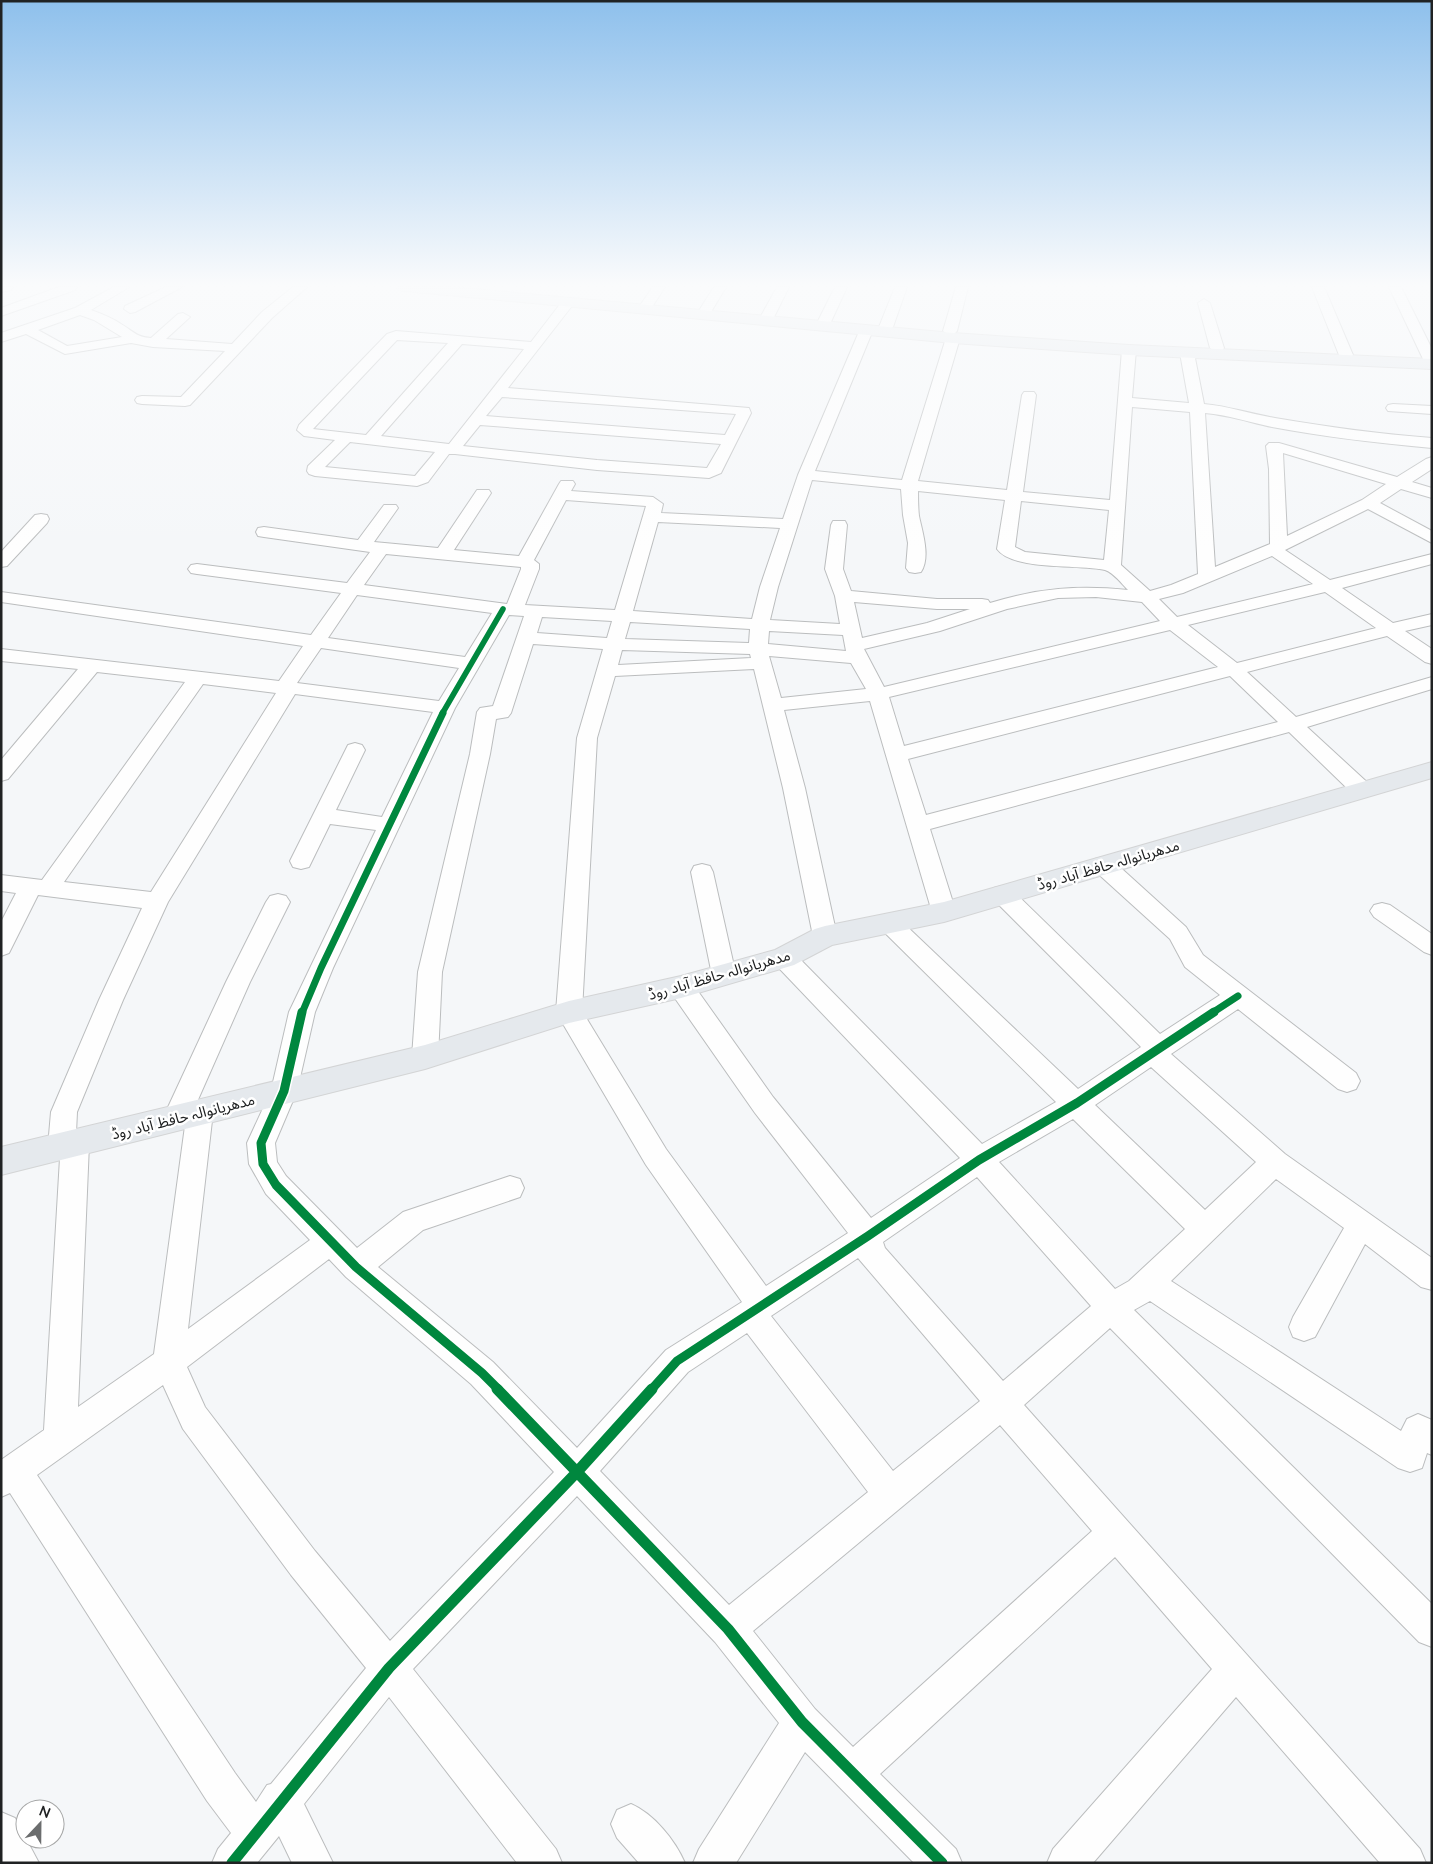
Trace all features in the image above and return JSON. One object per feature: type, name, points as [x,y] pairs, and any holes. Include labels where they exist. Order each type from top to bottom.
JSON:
[{"type":"main road","name":"مدھریانوالہ حافظ آباد روڈ","points":[[1,1161],[425,1058],[569,1012],[682,988],[784,958],[825,936],[944,912],[1361,789],[1432,770]]},
{"type":"street","points":[[142,400],[185,402],[211,374]]},
{"type":"street","points":[[356,374],[306,425],[305,430],[309,433],[448,450],[597,465],[709,473],[715,470],[744,413],[744,411],[498,392]]},
{"type":"street","points":[[369,441],[428,374]]},
{"type":"street","points":[[346,438],[314,469],[315,471],[417,482],[422,479],[476,420],[512,374]]},
{"type":"street","points":[[825,936],[794,788],[760,656],[760,623],[767,601],[768,587],[806,475],[848,374]]},
{"type":"street","points":[[916,568],[917,543],[911,515],[908,484],[940,374]]},
{"type":"street","points":[[1112,566],[1127,374]]},
{"type":"street","points":[[1191,374],[1197,408],[1207,576]]},
{"type":"street","points":[[1029,395],[1006,548],[1013,554],[1023,557],[1112,566],[1174,624],[1234,670],[1361,789]]},
{"type":"street","points":[[1124,402],[1226,410],[1271,422],[1360,437],[1432,443]]},
{"type":"street","points":[[1393,408],[1432,410]]},
{"type":"street","points":[[476,420],[730,440]]},
{"type":"street","points":[[1276,547],[1277,469],[1274,446],[1432,493]]},
{"type":"street","points":[[607,671],[760,656],[854,644],[933,627],[1002,604],[1058,593],[1096,592],[1147,597],[1176,589],[1276,547],[1368,503],[1432,462]]},
{"type":"street","points":[[806,475],[1118,506]]},
{"type":"street","points":[[524,562],[564,489],[647,500],[655,504],[587,738],[569,1012],[656,1157],[756,1309],[890,1494]]},
{"type":"street","points":[[443,554],[483,492]]},
{"type":"street","points":[[1368,503],[1432,538]]},
{"type":"street","points":[[284,687],[352,589],[390,508]]},
{"type":"street","points":[[651,517],[790,524]]},
{"type":"street","points":[[1,562],[41,519]]},
{"type":"street","points":[[839,525],[834,569],[844,596],[854,644],[878,694],[944,912]]},
{"type":"street","points":[[264,532],[372,546],[524,562],[530,564],[530,568],[508,609],[445,708],[321,968],[302,1012],[284,1091],[261,1143],[263,1164],[276,1185],[356,1267],[482,1373],[728,1629],[802,1722],[942,1863]]},
{"type":"street","points":[[1276,547],[1432,658]]},
{"type":"street","points":[[773,704],[878,694],[1174,624],[1432,559]]},
{"type":"street","points":[[197,569],[508,609],[623,617],[760,623],[854,644]]},
{"type":"street","points":[[844,596],[937,604],[1002,604]]},
{"type":"street","points":[[1,598],[472,664]]},
{"type":"street","points":[[425,1058],[430,972],[480,754],[487,712],[501,713],[535,611]]},
{"type":"street","points":[[896,755],[1432,619]]},
{"type":"street","points":[[526,638],[760,656]]},
{"type":"street","points":[[3,658],[92,665],[445,708]]},
{"type":"street","points":[[1,774],[92,665]]},
{"type":"street","points":[[1,947],[38,888],[198,677]]},
{"type":"street","points":[[917,825],[1292,724],[1432,683]]},
{"type":"street","points":[[60,1437],[69,1146],[64,1112],[111,1000],[157,902],[286,693],[284,687]]},
{"type":"street","points":[[301,861],[355,750]]},
{"type":"street","points":[[323,816],[390,825]]},
{"type":"street","points":[[1103,865],[1178,933],[1194,961],[1347,1080]]},
{"type":"street","points":[[702,872],[724,975]]},
{"type":"street","points":[[1,882],[157,902]]},
{"type":"street","points":[[1002,894],[1156,1052],[1275,1162],[1418,1264],[1432,1277]]},
{"type":"street","points":[[278,902],[238,982],[188,1115],[169,1362],[194,1418],[303,1563],[390,1668],[542,1863]]},
{"type":"street","points":[[1382,911],[1432,946]]},
{"type":"street","points":[[890,924],[1193,1218],[1207,1229]]},
{"type":"street","points":[[784,958],[979,1160],[1112,1308],[1432,1629]]},
{"type":"street","points":[[682,988],[764,1105],[868,1236],[871,1254],[1406,1863]]},
{"type":"street","points":[[232,1863],[281,1800],[390,1668],[577,1472],[677,1361],[868,1236],[979,1160],[1077,1104],[1238,996]]},
{"type":"street","points":[[728,1629],[1003,1402],[1112,1308],[1149,1284],[1275,1162]]},
{"type":"street","points":[[356,1267],[413,1220],[510,1188]]},
{"type":"street","points":[[1304,1327],[1361,1224]]},
{"type":"street","points":[[255,1833],[221,1787],[8,1476],[60,1437],[169,1362],[331,1241]]},
{"type":"street","points":[[1149,1284],[1410,1456],[1418,1430],[1432,1439]]},
{"type":"street","points":[[853,1773],[1115,1533]]},
{"type":"street","points":[[1067,1863],[1236,1670]]},
{"type":"street","points":[[712,1863],[802,1722]]},
{"type":"street","points":[[281,1800],[313,1863]]},
{"type":"street","points":[[631,1824],[665,1863]]},
{"type":"street","points":[[1,1832],[19,1863]]},
{"type":"cycle path","points":[[503,609],[445,708],[321,968],[302,1012],[284,1091],[261,1143],[263,1164],[276,1185],[356,1267],[482,1373],[728,1629],[802,1722],[942,1863]]},
{"type":"cycle path","points":[[232,1863],[389,1668],[577,1472],[677,1361],[868,1236],[979,1160],[1077,1103],[1238,996]]}]
